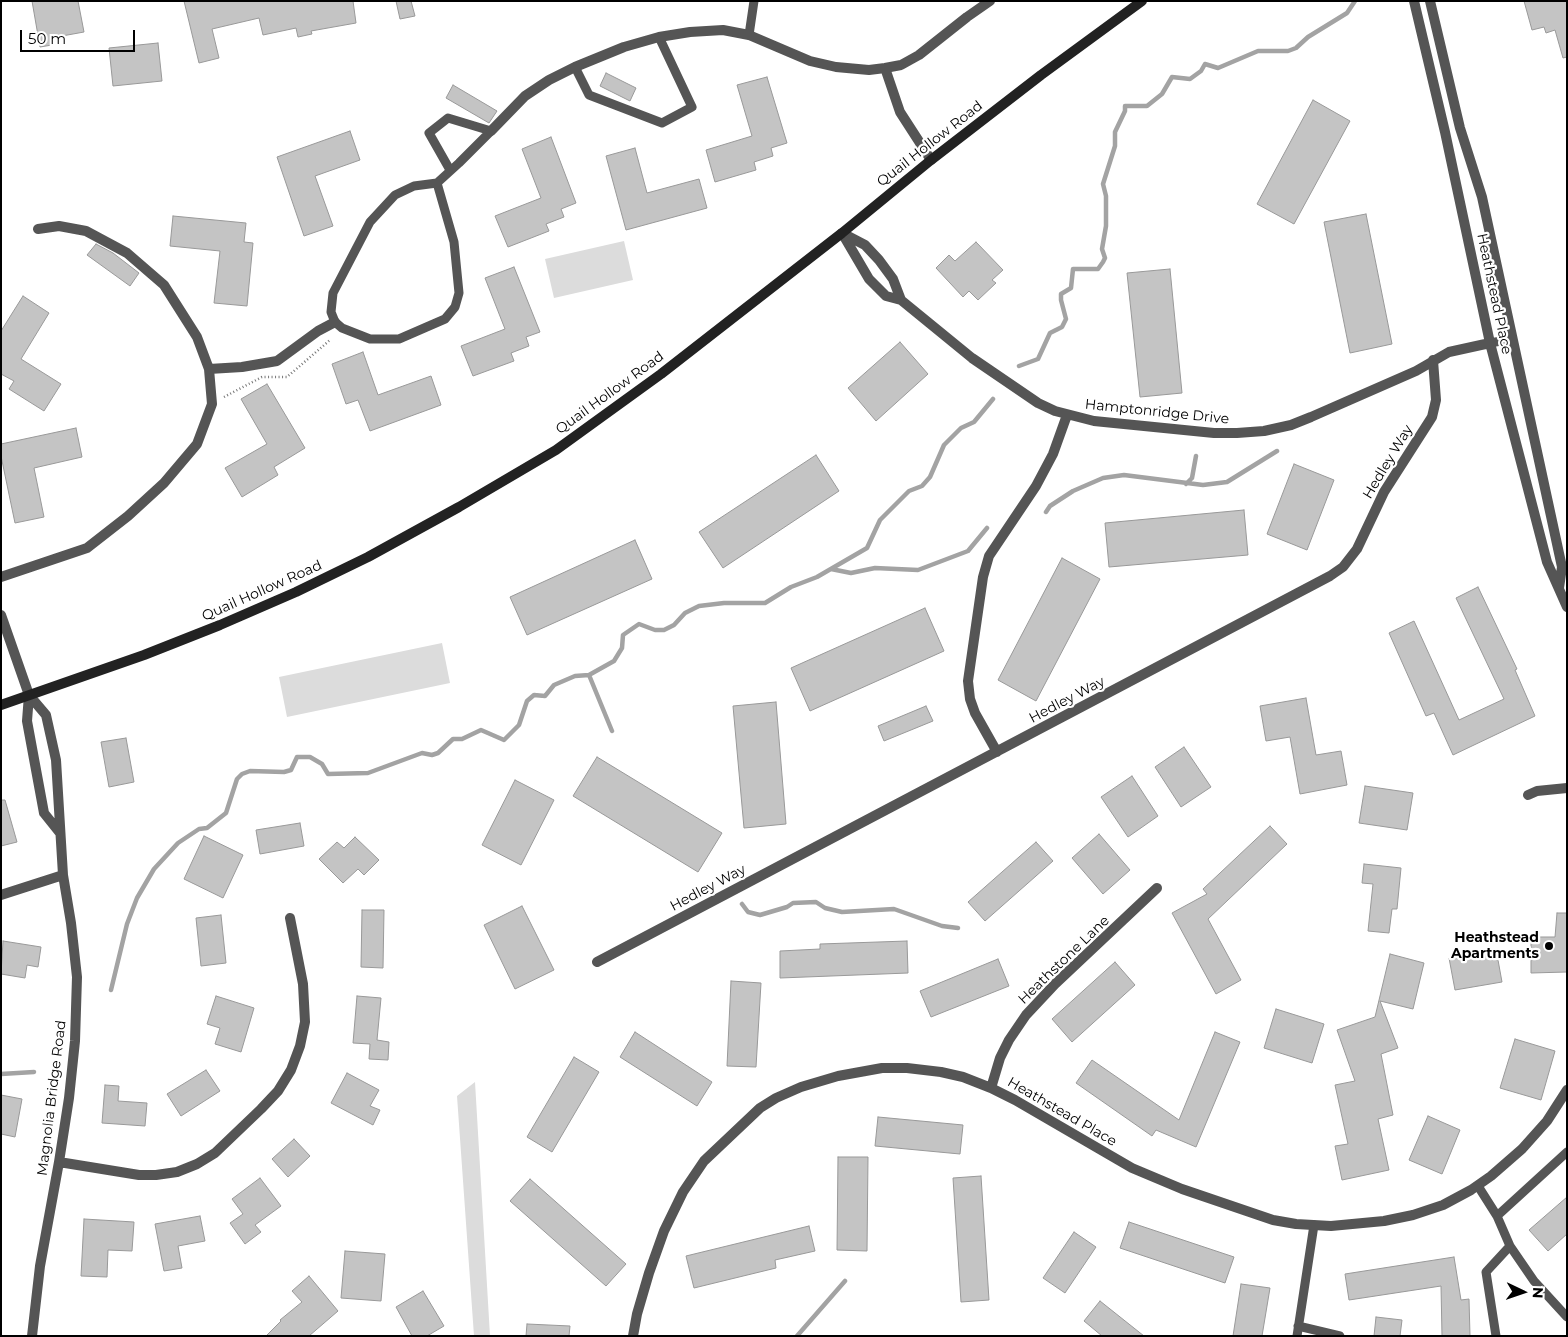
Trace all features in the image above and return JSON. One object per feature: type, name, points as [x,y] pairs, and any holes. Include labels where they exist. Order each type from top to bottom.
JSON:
[{"type":"main road","name":"Quail Hollow Road","points":[[1,705],[144,655],[279,599],[368,557],[459,507],[564,444],[660,374],[931,160],[1041,75],[1142,1]]},
{"type":"street","points":[[491,131],[525,96],[549,80],[624,47],[659,37],[690,32],[723,30],[748,35],[810,61],[836,67],[869,70],[901,65],[919,56],[990,1]]},
{"type":"street","name":"Heathstead Place","points":[[1414,1],[1445,132],[1490,343],[1547,562],[1567,607]]},
{"type":"street","name":"Heathstead Place","points":[[1430,1],[1460,128],[1482,197],[1562,566],[1558,589]]},
{"type":"street","points":[[885,68],[900,112],[931,160]]},
{"type":"street","points":[[1,576],[87,548],[128,516],[164,483],[197,444],[212,404],[208,369],[197,337],[164,286],[127,253],[86,231],[58,226],[38,229]]},
{"type":"street","name":"Hamptonridge Drive","points":[[842,232],[868,278],[886,296],[901,300],[972,358],[1038,403],[1067,415],[1094,421],[1214,433],[1264,431],[1291,425],[1311,417],[1416,371],[1432,360],[1449,352],[1490,343]]},
{"type":"street","name":"Hamptonridge Drive","points":[[842,232],[866,244],[880,260],[892,279],[901,300]]},
{"type":"street","points":[[208,369],[242,367],[276,360],[318,331],[335,322]]},
{"type":"street","name":"Hedley Way","points":[[597,962],[998,752],[1344,567],[1357,549],[1384,492],[1432,417],[1436,400],[1432,360]]},
{"type":"street","points":[[998,752],[975,713],[970,699],[968,681],[982,577],[988,556],[1036,486],[1053,454],[1067,415]]},
{"type":"street","points":[[1,615],[29,695],[27,721],[44,813],[60,833]]},
{"type":"street","name":"Magnolia Bridge Road","points":[[29,695],[46,716],[56,760],[63,875],[77,977],[75,1041],[59,1162],[40,1266],[32,1336]]},
{"type":"street","points":[[1528,795],[1537,791],[1567,788]]},
{"type":"street","points":[[1,894],[63,875]]},
{"type":"street","name":"Heathstone Lane","points":[[991,1088],[1000,1058],[1009,1040],[1026,1015],[1055,984],[1157,888]]},
{"type":"street","points":[[59,1162],[139,1175],[177,1172],[197,1164],[215,1153],[261,1109],[278,1091],[291,1070],[300,1046],[304,1022],[303,984],[290,918]]},
{"type":"street","name":"Heathstead Place","points":[[633,1336],[637,1314],[649,1273],[664,1231],[683,1192],[704,1161],[760,1108],[776,1098],[801,1087],[838,1076],[882,1068],[907,1068],[963,1077],[1015,1100],[1132,1168],[1182,1189],[1273,1220],[1314,1225],[1354,1225],[1413,1215],[1443,1204],[1478,1186],[1522,1149],[1547,1121],[1567,1090]]},
{"type":"lane","points":[[748,35],[754,1]]},
{"type":"lane","points":[[575,67],[589,95],[662,123],[692,107],[659,37]]},
{"type":"lane","points":[[437,183],[454,242],[459,293],[455,307],[445,319],[399,338],[370,339],[342,328],[335,322],[331,312],[332,293],[370,222],[395,195],[414,186],[437,183],[491,131],[448,118],[429,133],[450,170]]},
{"type":"lane","points":[[1490,343],[1512,339]]},
{"type":"lane","points":[[1497,1216],[1567,1152]]},
{"type":"lane","points":[[1478,1186],[1497,1216],[1510,1246],[1534,1281],[1567,1317]]},
{"type":"lane","points":[[1314,1225],[1297,1331],[1340,1336]]},
{"type":"lane","points":[[1496,1336],[1486,1272],[1510,1246]]},
{"type":"shaded area","points":[[624,241],[633,280],[554,298],[545,259]]},
{"type":"shaded area","points":[[442,643],[450,683],[287,717],[279,677]]},
{"type":"shaded area","points":[[475,1082],[490,1336],[474,1336],[457,1096]]},
{"type":"building","points":[[32,1],[78,1],[84,32],[51,38],[52,45],[40,47]]},
{"type":"building","points":[[184,1],[353,1],[356,23],[311,31],[312,34],[298,37],[296,28],[263,35],[259,18],[212,29],[219,58],[199,63]]},
{"type":"building","points":[[396,1],[411,1],[415,16],[400,19]]},
{"type":"building","points":[[1524,1],[1567,1],[1567,57],[1563,58],[1555,30],[1546,33],[1544,27],[1532,30]]},
{"type":"building","points":[[158,43],[162,81],[113,86],[109,48]]},
{"type":"building","points":[[606,73],[636,88],[630,101],[600,86]]},
{"type":"building","points":[[767,77],[787,143],[771,148],[773,156],[754,162],[756,170],[715,182],[706,150],[752,136],[737,85]]},
{"type":"building","points":[[453,85],[497,111],[489,123],[446,98]]},
{"type":"building","points":[[1313,100],[1350,121],[1294,224],[1257,204]]},
{"type":"building","points":[[350,131],[360,160],[315,176],[333,226],[304,236],[277,157]]},
{"type":"building","points":[[551,137],[576,203],[561,209],[564,217],[546,224],[549,231],[508,247],[495,216],[541,198],[522,149]]},
{"type":"building","points":[[635,148],[647,193],[699,179],[707,208],[626,230],[606,156]]},
{"type":"building","points":[[1366,214],[1392,344],[1350,353],[1324,222]]},
{"type":"building","points":[[173,216],[246,223],[244,242],[253,243],[247,306],[214,303],[220,251],[170,246]]},
{"type":"building","points":[[976,242],[1003,270],[992,280],[996,283],[978,300],[969,291],[963,297],[936,268],[949,255],[955,261]]},
{"type":"building","points":[[96,244],[113,253],[139,273],[130,286],[87,255]]},
{"type":"building","points":[[514,267],[540,332],[526,337],[529,346],[511,353],[514,361],[473,376],[461,346],[505,329],[485,278]]},
{"type":"building","points":[[1170,269],[1182,393],[1140,397],[1127,273]]},
{"type":"building","points":[[23,296],[49,313],[21,359],[61,384],[44,411],[9,389],[14,381],[1,374],[1,331]]},
{"type":"building","points":[[900,342],[928,374],[876,421],[848,388]]},
{"type":"building","points":[[363,352],[378,395],[431,376],[441,405],[370,431],[358,400],[346,404],[332,364]]},
{"type":"building","points":[[267,384],[305,448],[274,467],[278,475],[242,497],[225,468],[267,444],[241,399]]},
{"type":"building","points":[[76,428],[82,457],[34,468],[44,517],[15,523],[1,456],[1,444]]},
{"type":"building","points":[[816,455],[839,491],[723,568],[699,532]]},
{"type":"building","points":[[1294,464],[1334,480],[1307,550],[1267,534]]},
{"type":"building","points":[[1244,510],[1248,555],[1109,567],[1105,523]]},
{"type":"building","points":[[635,540],[652,579],[527,635],[510,597]]},
{"type":"building","points":[[1062,558],[1100,579],[1036,701],[998,680]]},
{"type":"building","points":[[1478,587],[1517,669],[1515,670],[1535,716],[1453,755],[1434,713],[1426,716],[1389,633],[1414,621],[1459,720],[1504,699],[1456,598]]},
{"type":"building","points":[[925,608],[944,651],[810,711],[791,668]]},
{"type":"building","points":[[1306,698],[1316,755],[1341,751],[1347,785],[1300,794],[1290,737],[1266,741],[1260,706]]},
{"type":"building","points":[[776,702],[786,824],[744,828],[733,706]]},
{"type":"building","points":[[926,706],[933,721],[884,741],[878,726]]},
{"type":"building","points":[[126,738],[134,782],[109,787],[101,742]]},
{"type":"building","points":[[1184,747],[1211,787],[1181,807],[1155,767]]},
{"type":"building","points":[[597,757],[722,833],[698,872],[573,796]]},
{"type":"building","points":[[1132,776],[1158,816],[1128,837],[1101,797]]},
{"type":"building","points":[[515,780],[554,800],[521,865],[482,845]]},
{"type":"building","points":[[1365,786],[1413,793],[1407,830],[1359,823]]},
{"type":"building","points":[[1,800],[5,800],[17,842],[1,846]]},
{"type":"building","points":[[300,823],[304,846],[260,854],[256,830]]},
{"type":"building","points":[[1270,826],[1287,844],[1208,919],[1241,980],[1216,994],[1172,913],[1207,894],[1203,889]]},
{"type":"building","points":[[1099,834],[1130,870],[1103,894],[1072,858]]},
{"type":"building","points":[[204,836],[243,855],[223,898],[184,879]]},
{"type":"building","points":[[355,837],[379,860],[364,875],[358,869],[343,883],[319,859],[337,842],[344,848]]},
{"type":"building","points":[[1036,842],[1053,861],[985,921],[968,902]]},
{"type":"building","points":[[1364,864],[1401,868],[1397,909],[1392,909],[1389,933],[1368,931],[1373,884],[1362,883]]},
{"type":"building","points":[[522,906],[554,970],[515,989],[484,925]]},
{"type":"building","points":[[362,910],[384,910],[383,968],[361,967]]},
{"type":"building","points":[[1557,913],[1567,913],[1567,972],[1531,973],[1531,937],[1555,937]]},
{"type":"building","points":[[221,915],[226,963],[201,966],[196,918]]},
{"type":"building","points":[[3,941],[41,947],[38,967],[27,965],[25,978],[1,974]]},
{"type":"building","points":[[907,941],[908,973],[780,978],[780,951],[820,949],[820,944]]},
{"type":"building","points":[[1496,949],[1502,982],[1455,990],[1449,958]]},
{"type":"building","points":[[1390,954],[1424,963],[1413,1009],[1380,1001],[1398,1048],[1381,1054],[1393,1115],[1378,1119],[1389,1170],[1342,1180],[1335,1146],[1348,1144],[1335,1085],[1355,1081],[1337,1030],[1375,1017]]},
{"type":"building","points":[[998,959],[1009,986],[931,1017],[920,991]]},
{"type":"building","points":[[1115,962],[1135,985],[1072,1042],[1052,1019]]},
{"type":"building","points":[[731,981],[761,983],[756,1067],[727,1066]]},
{"type":"building","points":[[216,996],[254,1008],[241,1052],[215,1044],[220,1028],[207,1024]]},
{"type":"building","points":[[357,996],[381,998],[377,1040],[389,1042],[388,1060],[369,1059],[370,1044],[353,1043]]},
{"type":"building","points":[[1276,1009],[1324,1024],[1312,1063],[1264,1048]]},
{"type":"building","points":[[635,1032],[712,1082],[697,1106],[620,1057]]},
{"type":"building","points":[[1215,1032],[1240,1042],[1196,1147],[1156,1130],[1152,1136],[1076,1083],[1092,1060],[1179,1120]]},
{"type":"building","points":[[1515,1039],[1555,1051],[1541,1100],[1500,1088]]},
{"type":"building","points":[[574,1057],[599,1072],[552,1152],[527,1137]]},
{"type":"building","points":[[206,1070],[220,1091],[181,1116],[167,1094]]},
{"type":"building","points":[[347,1073],[379,1090],[370,1106],[380,1110],[373,1125],[331,1103]]},
{"type":"building","points":[[105,1085],[119,1086],[118,1101],[147,1103],[145,1126],[102,1123]]},
{"type":"building","points":[[1,1095],[22,1099],[15,1137],[1,1134]]},
{"type":"building","points":[[1428,1116],[1460,1130],[1442,1174],[1409,1160]]},
{"type":"building","points":[[878,1117],[963,1125],[960,1154],[875,1146]]},
{"type":"building","points":[[294,1139],[310,1156],[288,1177],[272,1159]]},
{"type":"building","points":[[838,1157],[868,1157],[867,1251],[837,1250]]},
{"type":"building","points":[[981,1176],[989,1300],[961,1302],[953,1178]]},
{"type":"building","points":[[260,1178],[281,1206],[255,1225],[261,1232],[245,1244],[230,1223],[243,1214],[232,1199]]},
{"type":"building","points":[[530,1179],[626,1264],[606,1286],[510,1201]]},
{"type":"building","points":[[1567,1197],[1567,1234],[1548,1251],[1529,1230]]},
{"type":"building","points":[[200,1216],[205,1241],[178,1246],[182,1268],[164,1271],[155,1224]]},
{"type":"building","points":[[84,1219],[134,1222],[132,1251],[108,1250],[107,1277],[81,1276]]},
{"type":"building","points":[[1129,1222],[1234,1257],[1225,1283],[1120,1248]]},
{"type":"building","points":[[809,1226],[815,1251],[775,1260],[776,1268],[694,1288],[686,1256]]},
{"type":"building","points":[[1074,1232],[1096,1247],[1065,1293],[1043,1278]]},
{"type":"building","points":[[345,1251],[385,1254],[381,1301],[341,1298]]},
{"type":"building","points":[[1454,1257],[1461,1300],[1469,1299],[1470,1336],[1442,1336],[1441,1286],[1349,1300],[1345,1274]]},
{"type":"building","points":[[309,1276],[338,1311],[309,1336],[266,1336],[280,1320],[302,1302],[292,1291]]},
{"type":"building","points":[[1241,1284],[1270,1288],[1262,1336],[1233,1336]]},
{"type":"building","points":[[423,1291],[444,1326],[427,1336],[412,1336],[396,1307]]},
{"type":"building","points":[[1100,1301],[1144,1336],[1102,1336],[1084,1321]]},
{"type":"building","points":[[1376,1317],[1402,1320],[1400,1336],[1374,1336]]},
{"type":"building","points":[[527,1324],[570,1326],[569,1336],[526,1336]]},
{"type":"waterway","points":[[1019,366],[1038,359],[1050,333],[1062,327],[1066,319],[1061,294],[1071,288],[1073,269],[1098,269],[1105,258],[1102,249],[1106,226],[1106,196],[1103,184],[1115,146],[1115,132],[1125,111],[1125,106],[1147,106],[1162,94],[1172,77],[1190,79],[1201,71],[1205,64],[1218,68],[1258,51],[1288,51],[1296,48],[1308,37],[1347,13],[1355,1]]},
{"type":"waterway","points":[[111,990],[127,924],[137,898],[154,869],[178,843],[199,829],[207,828],[226,813],[237,779],[242,774],[250,771],[284,772],[291,770],[297,757],[310,757],[322,764],[328,774],[368,773],[422,753],[432,755],[438,753],[453,739],[462,739],[481,730],[504,740],[519,725],[527,701],[534,695],[545,696],[554,685],[575,676],[589,675],[614,661],[622,648],[623,635],[639,624],[655,630],[664,630],[674,625],[685,613],[699,606],[724,603],[765,603],[791,587],[817,577],[867,548],[880,520],[909,491],[922,486],[930,477],[944,445],[961,428],[974,422],[993,399]]},
{"type":"waterway","points":[[1046,512],[1050,506],[1073,491],[1103,478],[1124,475],[1203,485],[1227,482],[1277,451]]},
{"type":"waterway","points":[[1186,484],[1192,478],[1196,456]]},
{"type":"waterway","points":[[831,569],[851,573],[875,568],[918,570],[968,551],[987,528]]},
{"type":"waterway","points":[[589,675],[612,731]]},
{"type":"waterway","points":[[742,904],[748,912],[760,915],[787,907],[793,903],[816,902],[825,908],[842,912],[894,909],[942,926],[958,928]]},
{"type":"waterway","points":[[1,1074],[34,1072]]},
{"type":"waterway","points":[[797,1336],[845,1281]]},
{"type":"place","name":"Heathstead Apartments","points":[[1549,946]]}]
